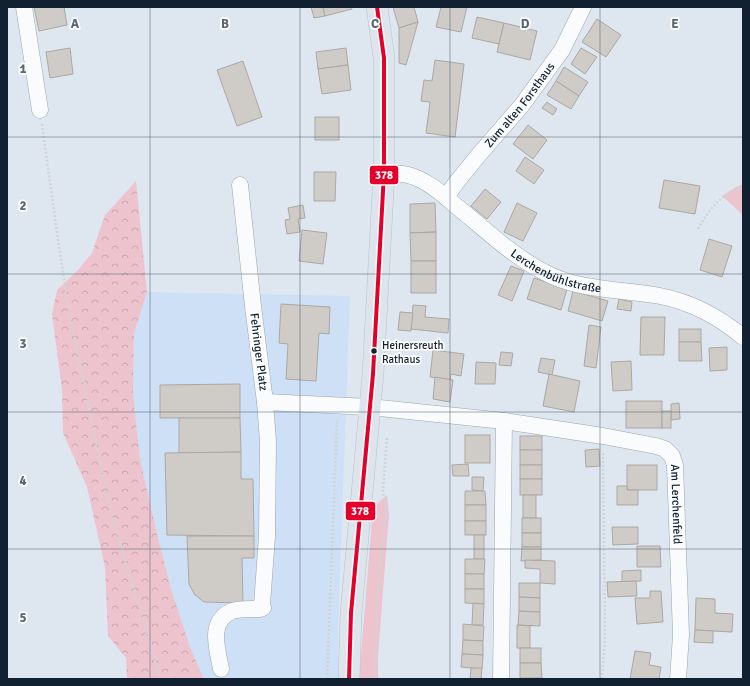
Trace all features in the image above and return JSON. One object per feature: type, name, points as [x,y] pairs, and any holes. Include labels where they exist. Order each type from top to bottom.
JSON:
[{"type":"main road","points":[[349,679],[351,613],[379,408],[380,264],[384,173],[384,58],[377,7]]},
{"type":"street","points":[[24,7],[40,110]]},
{"type":"street","name":"Zum alten Forsthaus","points":[[446,197],[477,157],[522,105],[562,50],[583,7]]},
{"type":"street","name":"Lerchenbühlstraße","points":[[384,173],[409,175],[430,185],[521,259],[545,273],[569,282],[660,296],[681,302],[704,310],[722,321],[743,337]]},
{"type":"street","name":"Fehringer Platz","points":[[240,185],[266,402],[379,408]]},
{"type":"street","points":[[221,669],[216,639],[220,618],[233,610],[263,608],[268,529],[268,442],[266,402]]},
{"type":"street","name":"Am Lerchenfeld","points":[[379,408],[504,421],[603,436],[665,449],[672,456],[675,465],[681,634],[678,679]]},
{"type":"street","points":[[501,679],[504,421]]},
{"type":"path","points":[[40,110],[69,311],[109,505],[161,679]]},
{"type":"path","points":[[698,229],[715,203],[727,194],[743,186]]},
{"type":"path","points":[[327,679],[337,405]]},
{"type":"path","points":[[375,679],[379,565],[386,508],[383,491],[379,408]]},
{"type":"path","points":[[602,679],[605,638],[603,436]]},
{"type":"shaded area","points":[[147,292],[350,296],[338,631],[339,679],[204,679],[190,647],[172,592],[140,459],[133,394],[134,334]]},
{"type":"green space","points":[[136,181],[147,292],[134,334],[133,394],[140,459],[172,592],[190,647],[204,679],[127,679],[126,658],[108,636],[105,567],[87,487],[63,433],[62,390],[52,314],[57,290],[77,271],[92,253],[105,215]]},
{"type":"green space","points":[[743,184],[743,215],[722,196]]},
{"type":"green space","points":[[387,495],[389,514],[378,656],[378,679],[359,679],[373,508]]},
{"type":"building","points":[[34,7],[64,7],[67,25],[39,31]]},
{"type":"building","points":[[311,7],[323,7],[325,16],[314,18]]},
{"type":"building","points":[[323,7],[351,7],[352,9],[325,16]]},
{"type":"building","points":[[393,7],[414,7],[418,22],[399,28]]},
{"type":"building","points":[[441,7],[467,7],[461,32],[436,27]]},
{"type":"building","points":[[477,17],[504,23],[499,44],[472,38]]},
{"type":"building","points":[[597,19],[621,35],[606,57],[582,42]]},
{"type":"building","points":[[418,22],[406,65],[399,63],[399,28]]},
{"type":"building","points":[[504,23],[537,31],[530,60],[497,52]]},
{"type":"building","points":[[70,48],[73,74],[50,78],[46,52]]},
{"type":"building","points":[[346,48],[348,65],[318,69],[316,52]]},
{"type":"building","points":[[581,48],[597,57],[585,74],[571,64]]},
{"type":"building","points":[[435,60],[464,64],[455,137],[426,133],[430,102],[421,101],[424,80],[432,81]]},
{"type":"building","points":[[243,61],[262,117],[237,126],[217,70]]},
{"type":"building","points":[[348,65],[351,90],[322,94],[318,69]]},
{"type":"building","points":[[564,67],[588,82],[579,96],[556,81]]},
{"type":"building","points":[[556,81],[579,96],[571,109],[547,95]]},
{"type":"building","points":[[547,102],[557,109],[553,115],[542,108]]},
{"type":"building","points":[[315,117],[339,117],[339,140],[315,140]]},
{"type":"building","points":[[528,125],[547,140],[533,159],[513,144]]},
{"type":"building","points":[[525,157],[544,170],[534,184],[516,171]]},
{"type":"building","points":[[314,172],[336,172],[335,201],[314,201]]},
{"type":"building","points":[[664,180],[700,186],[695,214],[659,208]]},
{"type":"building","points":[[485,189],[501,202],[487,219],[471,206]]},
{"type":"building","points":[[435,203],[436,232],[410,233],[410,204]]},
{"type":"building","points":[[517,203],[537,213],[523,241],[504,232]]},
{"type":"building","points":[[303,205],[305,218],[298,219],[300,232],[287,234],[285,220],[290,219],[288,208]]},
{"type":"building","points":[[302,230],[327,233],[323,264],[299,261]]},
{"type":"building","points":[[436,232],[436,261],[411,261],[410,233]]},
{"type":"building","points":[[709,239],[732,246],[722,277],[700,270]]},
{"type":"building","points":[[411,261],[436,261],[436,293],[411,293]]},
{"type":"building","points":[[511,266],[524,271],[512,301],[498,295]]},
{"type":"building","points":[[534,278],[567,289],[561,310],[527,299]]},
{"type":"building","points":[[573,291],[608,301],[602,321],[568,311]]},
{"type":"building","points":[[619,299],[632,302],[631,311],[617,309]]},
{"type":"building","points":[[281,304],[330,307],[329,334],[319,333],[316,381],[286,379],[288,344],[279,343]]},
{"type":"building","points":[[413,305],[426,306],[425,317],[449,319],[448,333],[411,329]]},
{"type":"building","points":[[400,312],[413,313],[411,331],[398,330]]},
{"type":"building","points":[[641,317],[665,317],[664,355],[640,355]]},
{"type":"building","points":[[589,325],[601,327],[596,368],[584,366]]},
{"type":"building","points":[[679,329],[701,329],[701,342],[679,342]]},
{"type":"building","points":[[679,342],[701,342],[702,361],[679,361]]},
{"type":"building","points":[[727,347],[727,370],[710,371],[709,348]]},
{"type":"building","points":[[433,350],[464,354],[461,376],[451,374],[450,380],[430,377]]},
{"type":"building","points":[[501,352],[513,353],[511,366],[499,365]]},
{"type":"building","points":[[541,358],[555,360],[552,375],[538,372]]},
{"type":"building","points":[[631,361],[632,390],[613,391],[611,362]]},
{"type":"building","points":[[476,362],[496,363],[495,384],[475,384]]},
{"type":"building","points":[[549,374],[580,381],[574,412],[543,406]]},
{"type":"building","points":[[435,377],[453,380],[450,402],[433,399]]},
{"type":"building","points":[[240,384],[240,418],[160,418],[160,385]]},
{"type":"building","points":[[626,401],[662,401],[662,428],[626,428]]},
{"type":"building","points":[[679,403],[680,419],[671,420],[671,404]]},
{"type":"building","points":[[662,411],[671,411],[671,428],[662,428]]},
{"type":"building","points":[[179,418],[240,418],[241,452],[179,453]]},
{"type":"building","points":[[465,435],[490,435],[490,463],[465,463]]},
{"type":"building","points":[[520,436],[542,436],[542,450],[520,450]]},
{"type":"building","points":[[599,449],[600,466],[586,467],[585,450]]},
{"type":"building","points":[[520,450],[542,450],[542,465],[520,465]]},
{"type":"building","points":[[241,452],[241,479],[253,479],[254,536],[167,535],[165,453]]},
{"type":"building","points":[[468,464],[469,476],[453,476],[452,465]]},
{"type":"building","points":[[520,465],[542,465],[542,479],[520,479]]},
{"type":"building","points":[[627,465],[657,465],[657,490],[627,490]]},
{"type":"building","points":[[472,477],[484,477],[483,491],[472,490]]},
{"type":"building","points":[[520,479],[542,479],[542,495],[520,495]]},
{"type":"building","points":[[617,486],[627,486],[627,490],[638,490],[638,505],[617,505]]},
{"type":"building","points":[[465,491],[485,491],[486,505],[465,505]]},
{"type":"building","points":[[523,495],[536,495],[536,518],[523,518]]},
{"type":"building","points":[[465,505],[486,505],[486,521],[465,521]]},
{"type":"building","points":[[522,518],[541,518],[541,533],[522,533]]},
{"type":"building","points":[[465,521],[486,521],[486,535],[465,535]]},
{"type":"building","points":[[612,527],[638,527],[638,544],[613,545]]},
{"type":"building","points":[[522,533],[541,533],[541,547],[522,547]]},
{"type":"building","points":[[474,535],[484,535],[484,559],[474,559]]},
{"type":"building","points":[[187,536],[254,536],[254,558],[242,558],[243,603],[204,602],[195,595],[189,584]]},
{"type":"building","points":[[637,546],[660,546],[661,567],[637,567]]},
{"type":"building","points":[[522,547],[541,547],[541,560],[521,561]]},
{"type":"building","points":[[465,559],[485,559],[484,574],[465,574]]},
{"type":"building","points":[[525,560],[555,561],[555,584],[540,583],[540,569],[525,568]]},
{"type":"building","points":[[641,570],[641,581],[622,582],[622,571]]},
{"type":"building","points":[[465,574],[484,574],[484,589],[465,589]]},
{"type":"building","points":[[636,581],[637,596],[608,597],[607,582]]},
{"type":"building","points":[[519,583],[540,583],[540,598],[519,597]]},
{"type":"building","points":[[465,589],[484,589],[484,604],[465,603]]},
{"type":"building","points":[[650,591],[661,591],[663,622],[637,624],[635,598],[650,598]]},
{"type":"building","points":[[519,597],[540,598],[540,612],[519,611]]},
{"type":"building","points":[[696,598],[715,599],[715,613],[733,614],[732,632],[695,630]]},
{"type":"building","points":[[473,603],[484,604],[483,625],[472,625]]},
{"type":"building","points":[[519,611],[540,612],[540,626],[518,625]]},
{"type":"building","points":[[463,624],[484,626],[483,641],[463,640]]},
{"type":"building","points":[[517,625],[530,626],[530,648],[517,648]]},
{"type":"building","points":[[695,630],[713,631],[713,643],[694,642]]},
{"type":"building","points":[[463,640],[483,641],[483,655],[462,654]]},
{"type":"building","points":[[520,648],[541,648],[541,663],[520,663]]},
{"type":"building","points":[[635,651],[651,653],[649,665],[661,667],[659,679],[630,679]]},
{"type":"building","points":[[462,654],[483,655],[482,669],[461,667]]},
{"type":"building","points":[[520,663],[541,663],[542,678],[520,678]]},
{"type":"building","points":[[471,668],[482,668],[481,679],[470,679]]},
{"type":"transit line","name":"378","points":[[349,679],[351,613],[373,374],[384,173],[384,58],[377,7]]},
{"type":"place","name":"Heinersreuth Rathaus","points":[[374,351]]}]
